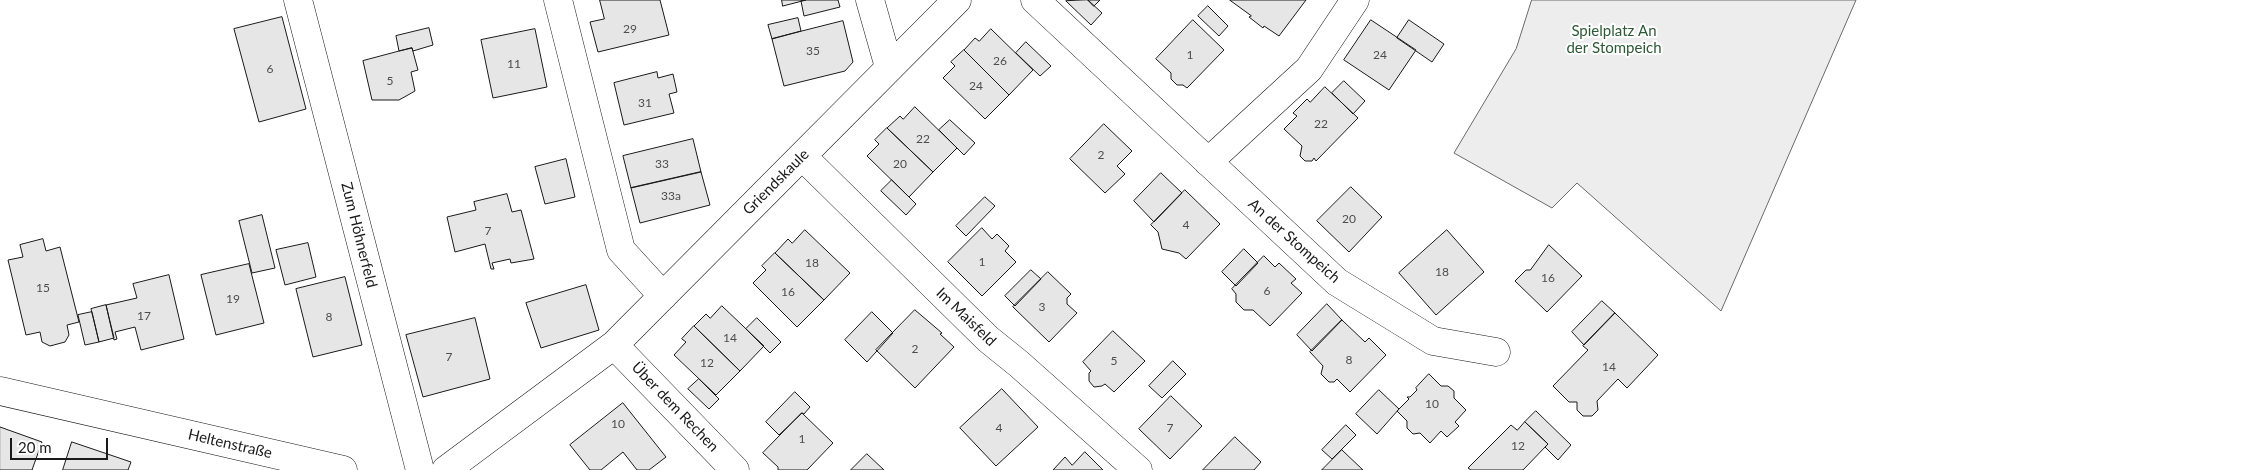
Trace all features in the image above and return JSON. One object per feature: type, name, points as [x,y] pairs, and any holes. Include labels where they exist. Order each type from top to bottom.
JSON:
[{"type":"street","name":"Zum Höhnerfeld","points":[[298,0],[420,470]]},
{"type":"street","points":[[558,0],[621,250],[663,296]]},
{"type":"street","points":[[870,0],[889,68]]},
{"type":"street","name":"Griendskaule","points":[[446,470],[614,345],[957,0]]},
{"type":"street","name":"An der Stompeich","points":[[1034,0],[1337,282],[1434,341],[1496,352]]},
{"type":"street","points":[[1208,162],[1309,70],[1355,0]]},
{"type":"street","name":"Im Maisfeld","points":[[802,156],[988,339],[1019,364],[1138,470]]},
{"type":"street","name":"Über dem Rechen","points":[[614,345],[735,470]]},
{"type":"street","name":"Heltenstraße","points":[[0,391],[342,470]]},
{"type":"shaded area","points":[[1532,0],[1856,0],[1721,311],[1577,183],[1552,208],[1454,153],[1516,49]]},
{"type":"building","points":[[600,0],[660,0],[669,35],[598,52],[590,22],[604,19]]},
{"type":"building","points":[[782,0],[806,0],[783,6]]},
{"type":"building","points":[[838,0],[840,7],[804,16],[801,1]]},
{"type":"building","points":[[1088,0],[1100,0],[1094,6]]},
{"type":"building","points":[[1088,0],[1102,13],[1091,25],[1066,1]]},
{"type":"building","points":[[1230,0],[1306,0],[1279,36],[1264,26],[1263,28]]},
{"type":"building","points":[[1208,6],[1228,26],[1219,36],[1198,16]]},
{"type":"building","points":[[282,17],[306,109],[259,122],[234,29]]},
{"type":"building","points":[[798,18],[801,31],[772,39],[768,25]]},
{"type":"building","points":[[1193,20],[1224,50],[1187,88],[1183,85],[1177,85],[1171,79],[1171,73],[1156,59]]},
{"type":"building","points":[[1371,20],[1416,50],[1389,90],[1344,60]]},
{"type":"building","points":[[1409,20],[1444,44],[1432,62],[1397,38]]},
{"type":"building","points":[[843,21],[853,62],[845,71],[784,86],[772,39]]},
{"type":"building","points":[[429,28],[433,45],[413,51],[412,48],[399,51],[396,36]]},
{"type":"building","points":[[535,29],[547,87],[493,98],[481,40]]},
{"type":"building","points":[[991,29],[1033,70],[1009,95],[964,50],[975,38],[979,41]]},
{"type":"building","points":[[1026,42],[1051,66],[1040,76],[1016,53]]},
{"type":"building","points":[[412,48],[418,70],[411,72],[415,91],[399,100],[372,100],[363,61]]},
{"type":"building","points":[[964,50],[1009,95],[985,119],[943,78],[955,66],[951,62]]},
{"type":"building","points":[[657,72],[658,78],[673,74],[677,92],[669,94],[674,113],[624,125],[614,83]]},
{"type":"building","points":[[1344,81],[1365,101],[1353,114],[1332,93]]},
{"type":"building","points":[[1325,87],[1358,118],[1316,161],[1314,158],[1312,161],[1305,161],[1300,156],[1302,146],[1284,129],[1297,116],[1293,113],[1307,99],[1310,102]]},
{"type":"building","points":[[915,107],[957,148],[933,172],[887,128],[900,116],[903,119]]},
{"type":"building","points":[[950,120],[975,143],[964,155],[939,130]]},
{"type":"building","points":[[1104,124],[1132,151],[1117,166],[1125,174],[1105,193],[1070,159]]},
{"type":"building","points":[[887,128],[933,172],[909,197],[867,156],[879,144],[875,140]]},
{"type":"building","points":[[693,139],[701,172],[631,188],[623,156]]},
{"type":"building","points":[[566,159],[575,197],[545,204],[535,167]]},
{"type":"building","points":[[701,172],[710,205],[640,223],[631,188]]},
{"type":"building","points":[[1161,173],[1182,193],[1154,222],[1134,201]]},
{"type":"building","points":[[892,180],[916,204],[906,215],[881,191]]},
{"type":"building","points":[[1351,187],[1382,217],[1349,252],[1317,221]]},
{"type":"building","points":[[1185,190],[1220,224],[1186,259],[1179,253],[1162,249],[1158,232],[1151,225]]},
{"type":"building","points":[[507,194],[512,212],[521,210],[534,259],[511,263],[510,259],[492,263],[494,269],[491,269],[485,244],[455,252],[447,217],[476,210],[474,202]]},
{"type":"building","points":[[985,197],[995,206],[966,236],[956,226]]},
{"type":"building","points":[[262,215],[275,268],[252,273],[239,221]]},
{"type":"building","points":[[982,228],[992,239],[997,234],[1009,246],[1005,251],[1016,262],[982,296],[948,262]]},
{"type":"building","points":[[805,230],[850,273],[824,300],[775,253],[788,239],[792,243]]},
{"type":"building","points":[[1447,230],[1484,272],[1436,315],[1399,273]]},
{"type":"building","points":[[43,239],[46,251],[60,247],[79,322],[67,325],[69,335],[65,342],[50,346],[42,342],[40,332],[26,335],[8,260],[23,257],[20,245]]},
{"type":"building","points":[[308,243],[316,277],[285,285],[276,250]]},
{"type":"building","points":[[1549,245],[1582,276],[1547,312],[1515,281],[1526,270],[1530,270]]},
{"type":"building","points":[[1244,249],[1258,263],[1236,286],[1222,272]]},
{"type":"building","points":[[775,253],[824,300],[797,327],[753,283],[766,270],[762,266]]},
{"type":"building","points":[[1264,256],[1275,267],[1279,263],[1296,279],[1291,283],[1302,293],[1270,326],[1253,310],[1244,310],[1236,302],[1236,294],[1232,289]]},
{"type":"building","points":[[249,264],[264,323],[216,335],[201,275]]},
{"type":"building","points":[[1031,270],[1041,279],[1015,306],[1005,296]]},
{"type":"building","points":[[1048,272],[1071,294],[1067,298],[1067,304],[1077,313],[1049,342],[1013,307]]},
{"type":"building","points":[[169,275],[184,339],[141,350],[135,327],[115,332],[117,339],[114,340],[106,305],[137,298],[133,284]]},
{"type":"building","points":[[345,277],[362,345],[313,357],[296,289]]},
{"type":"building","points":[[586,285],[599,330],[541,348],[526,303]]},
{"type":"building","points":[[1602,301],[1615,313],[1584,345],[1572,332]]},
{"type":"building","points":[[1327,304],[1342,320],[1312,351],[1297,335]]},
{"type":"building","points":[[106,305],[114,338],[99,342],[91,309]]},
{"type":"building","points":[[722,306],[764,346],[740,371],[694,326],[706,314],[710,318]]},
{"type":"building","points":[[915,310],[942,333],[940,334],[954,347],[915,388],[876,350]]},
{"type":"building","points":[[92,312],[99,342],[85,345],[78,315]]},
{"type":"building","points":[[872,312],[893,333],[867,362],[845,340]]},
{"type":"building","points":[[1615,313],[1658,355],[1627,388],[1618,379],[1597,401],[1598,410],[1592,416],[1583,416],[1577,410],[1577,402],[1569,402],[1553,386],[1588,350],[1583,346]]},
{"type":"building","points":[[475,318],[490,379],[423,397],[406,335]]},
{"type":"building","points":[[757,318],[781,342],[770,353],[746,329]]},
{"type":"building","points":[[1342,320],[1365,342],[1369,338],[1386,355],[1350,392],[1337,379],[1334,382],[1329,382],[1321,374],[1323,366],[1310,352]]},
{"type":"building","points":[[694,326],[740,371],[716,395],[674,355],[686,342],[682,339]]},
{"type":"building","points":[[1113,331],[1145,361],[1114,392],[1105,384],[1094,387],[1089,381],[1089,373],[1091,371],[1083,362]]},
{"type":"building","points":[[1173,361],[1186,374],[1162,398],[1149,386]]},
{"type":"building","points":[[1429,374],[1441,386],[1448,386],[1454,391],[1454,398],[1466,410],[1455,422],[1459,426],[1447,437],[1441,431],[1430,443],[1420,433],[1413,434],[1407,428],[1407,421],[1397,411],[1409,399],[1407,397],[1410,397],[1417,390],[1416,388]]},
{"type":"building","points":[[699,379],[719,399],[709,409],[688,389]]},
{"type":"building","points":[[1002,389],[1038,427],[996,466],[960,428]]},
{"type":"building","points":[[1379,390],[1399,409],[1377,434],[1356,414]]},
{"type":"building","points":[[795,392],[810,407],[779,435],[766,422]]},
{"type":"building","points":[[1171,396],[1202,426],[1170,459],[1139,429]]},
{"type":"building","points":[[623,403],[666,457],[649,470],[637,470],[623,452],[601,470],[590,470],[570,445]]},
{"type":"building","points":[[1536,411],[1571,445],[1558,460],[1545,447],[1548,444],[1525,422]]},
{"type":"building","points":[[802,413],[833,443],[807,470],[778,470],[778,467],[763,453]]},
{"type":"building","points":[[1525,422],[1548,444],[1523,470],[1471,470],[1468,468],[1511,425],[1517,430]]},
{"type":"building","points":[[1346,425],[1356,435],[1332,459],[1322,450]]},
{"type":"building","points":[[0,427],[42,442],[32,470],[0,470]]},
{"type":"building","points":[[1235,437],[1261,462],[1254,470],[1203,470]]},
{"type":"building","points":[[72,442],[131,462],[128,470],[63,470]]},
{"type":"building","points":[[1342,450],[1363,470],[1322,470]]},
{"type":"building","points":[[1085,452],[1103,470],[1053,470],[1065,457],[1072,465]]},
{"type":"building","points":[[867,454],[884,470],[851,470]]},
{"type":"park label","name":"Spielplatz An der Stompeich","points":[[1614,40]]}]
